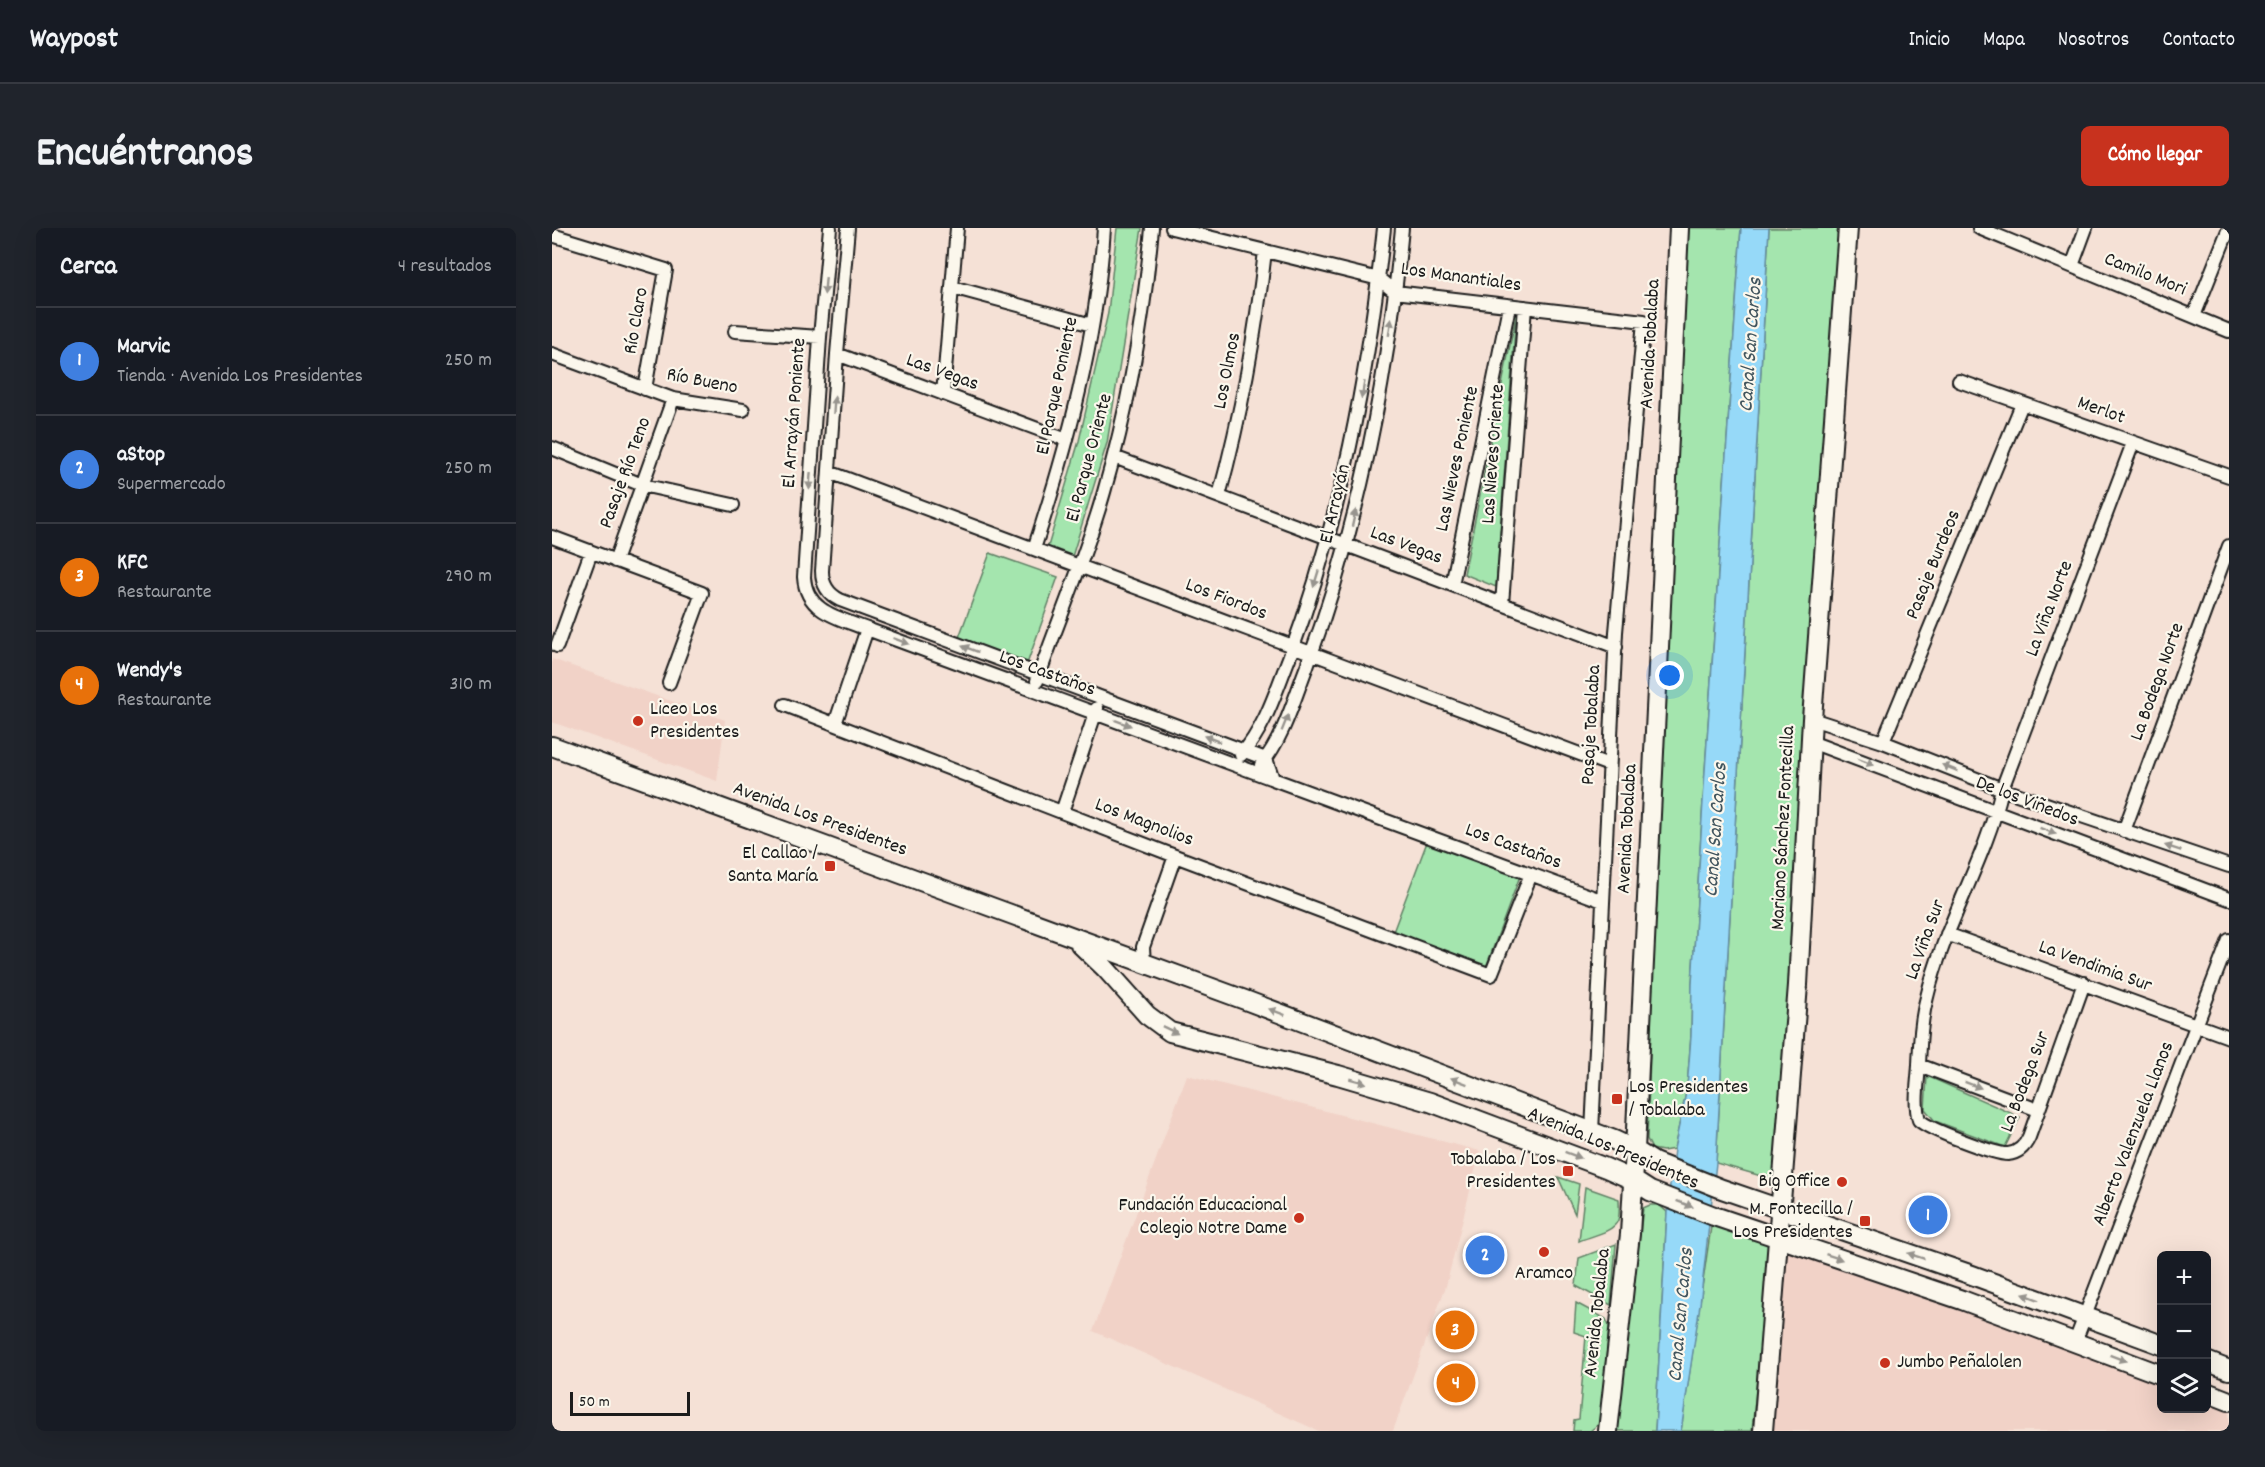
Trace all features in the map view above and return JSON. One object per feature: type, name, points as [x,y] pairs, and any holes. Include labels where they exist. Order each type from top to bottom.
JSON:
[{"type":"street","name":"El Arrayán Poniente","points":[[810,600],[804,586],[804,577],[820,337],[830,228]]},
{"type":"street","name":"El Arrayán Poniente","points":[[826,588],[822,571],[837,354],[849,228]]},
{"type":"street","points":[[943,394],[957,228]]},
{"type":"street","name":"El Parque Poniente","points":[[1034,549],[1067,440],[1092,325],[1104,228]]},
{"type":"street","name":"El Parque Oriente","points":[[1034,690],[1079,566],[1114,457],[1136,348],[1152,228]]},
{"type":"street","name":"Los Manantiales","points":[[1172,228],[1379,279],[1395,292],[1644,321]]},
{"type":"street","name":"El Arrayán","points":[[1233,764],[1259,730],[1293,646],[1328,538],[1362,392],[1379,279],[1384,228]]},
{"type":"street","name":"El Arrayán","points":[[1254,772],[1266,759],[1282,729],[1311,653],[1347,545],[1377,407],[1395,292],[1402,228]]},
{"type":"street","name":"Avenida Tobalaba","points":[[1608,1431],[1625,1281],[1635,1150],[1679,228]]},
{"type":"street","name":"Mariano Sánchez Fontecilla","points":[[1763,1431],[1798,985],[1812,719],[1848,228]]},
{"type":"street","name":"Camilo Mori","points":[[1979,228],[1992,230],[2229,331]]},
{"type":"street","points":[[2072,266],[2086,228]]},
{"type":"street","points":[[2194,316],[2229,228]]},
{"type":"street","name":"Río Claro","points":[[552,235],[666,270],[645,389]]},
{"type":"street","name":"Los Olmos","points":[[1219,496],[1247,380],[1265,251]]},
{"type":"street","points":[[952,287],[1092,325]]},
{"type":"street","name":"Las Nieves Poniente","points":[[1452,585],[1509,306]]},
{"type":"street","name":"Las Nieves Oriente","points":[[1502,604],[1525,307]]},
{"type":"street","name":"Pasaje Tobalaba","points":[[1592,1132],[1616,647],[1644,321]]},
{"type":"street","points":[[735,331],[820,337]]},
{"type":"street","name":"Río Bueno","points":[[552,354],[673,399],[743,410]]},
{"type":"street","name":"Las Vegas","points":[[837,354],[1067,440]]},
{"type":"street","name":"Merlot","points":[[1959,381],[2229,476]]},
{"type":"street","name":"Pasaje Río Teno","points":[[615,561],[673,399]]},
{"type":"street","name":"Pasaje Burdeos","points":[[1883,742],[2022,404]]},
{"type":"street","name":"La Viña Norte","points":[[2002,789],[2133,443]]},
{"type":"street","points":[[552,448],[642,485],[734,505]]},
{"type":"street","name":"Las Vegas","points":[[1114,457],[1616,647]]},
{"type":"street","name":"Los Fiordos","points":[[829,472],[1609,765]]},
{"type":"street","points":[[552,537],[702,593],[669,683]]},
{"type":"street","name":"La Bodega Norte","points":[[2124,831],[2229,546]]},
{"type":"street","points":[[557,646],[591,552]]},
{"type":"street","name":"Los Castaños","points":[[826,588],[840,600],[1266,759]]},
{"type":"street","name":"Los Castaños","points":[[810,600],[825,612],[867,629],[1603,901]]},
{"type":"street","points":[[835,724],[867,629]]},
{"type":"street","points":[[1062,812],[1100,697]]},
{"type":"street","name":"Los Magnolios","points":[[784,705],[1491,975],[1531,874]]},
{"type":"street","name":"De los Viñedos","points":[[1812,719],[1883,742],[2002,789],[2229,866]]},
{"type":"street","name":"De los Viñedos","points":[[1811,742],[2229,899]]},
{"type":"street","name":"Avenida Los Presidentes","points":[[552,746],[1245,1000],[1592,1132],[1722,1189],[1972,1275],[2157,1343]]},
{"type":"street","points":[[1266,759],[1274,779]]},
{"type":"street","name":"La Viña Sur","points":[[1917,1111],[1920,1034],[1927,995],[1947,934],[1997,812],[2002,789]]},
{"type":"street","points":[[1127,993],[1127,984],[1131,974],[1144,964],[1143,947],[1175,856]]},
{"type":"street","name":"La Vendimia Sur","points":[[1947,934],[2229,1037]]},
{"type":"street","name":"Avenida Los Presidentes","points":[[1072,937],[1097,959],[1147,1015],[1170,1032],[1430,1102],[1633,1180],[1655,1193],[1714,1216],[1962,1300],[2157,1373]]},
{"type":"street","name":"Alberto Valenzuela Llanos","points":[[2075,1342],[2229,940]]},
{"type":"street","name":"La Bodega Sur","points":[[1917,1111],[1919,1120],[1929,1127],[1998,1153],[2008,1154],[2018,1150],[2027,1142],[2084,983]]},
{"type":"street","points":[[1918,1065],[2038,1110]]},
{"type":"street","points":[[1491,1124],[1500,1117],[1502,1112],[1500,1097]]},
{"type":"street","points":[[1533,1140],[1536,1124],[1551,1117]]},
{"type":"street","points":[[1962,1300],[1972,1275]]},
{"type":"street","points":[[2211,1363],[2229,1370]]},
{"type":"street","points":[[2211,1394],[2229,1401]]},
{"type":"shaded area","name":"Liceo Los Presidentes","points":[[552,659],[725,720],[717,781],[552,722]]},
{"type":"shaded area","name":"Fundación Educacional Colegio Notre Dame","points":[[1187,1075],[1480,1151],[1446,1286],[1393,1431],[1319,1431],[1093,1331]]},
{"type":"shaded area","points":[[1788,1249],[1962,1310],[2157,1383],[2157,1413],[2211,1413],[2211,1403],[2229,1410],[2229,1431],[1771,1431]]},
{"type":"green space","points":[[1117,228],[1142,228],[1107,443],[1071,560],[1047,550],[1079,441],[1108,313]]},
{"type":"green space","points":[[1689,228],[1741,228],[1703,801],[1687,1088],[1674,1149],[1663,1151],[1652,1149],[1647,1139],[1655,914],[1660,662]]},
{"type":"green space","points":[[1769,228],[1840,228],[1794,985],[1775,1180],[1716,1163]]},
{"type":"green space","points":[[1516,315],[1496,587],[1464,574]]},
{"type":"green space","points":[[990,553],[1058,577],[1027,664],[958,640]]},
{"type":"green space","points":[[1427,842],[1520,876],[1486,967],[1393,932]]},
{"type":"green space","points":[[1927,1076],[2020,1117],[2005,1147],[1935,1121],[1925,1109]]},
{"type":"green space","points":[[1558,1177],[1579,1184],[1575,1214]]},
{"type":"green space","points":[[1585,1187],[1619,1199],[1619,1215],[1612,1228],[1579,1241]]},
{"type":"green space","points":[[1659,1205],[1667,1212],[1655,1431],[1616,1431],[1643,1208]]},
{"type":"green space","points":[[1712,1220],[1770,1243],[1752,1431],[1681,1431]]},
{"type":"green space","points":[[1616,1244],[1611,1305],[1576,1286],[1579,1258]]},
{"type":"green space","points":[[1576,1303],[1606,1319],[1609,1326],[1600,1423],[1590,1431],[1573,1431],[1574,1420],[1579,1419],[1586,1336],[1574,1332]]},
{"type":"water","name":"Canal San Carlos","points":[[1741,228],[1769,228],[1716,1163],[1700,1305],[1681,1431],[1655,1431],[1667,1212],[1674,1149],[1687,1088],[1691,1036],[1703,801]]},
{"type":"place","name":"Liceo Los Presidentes","points":[[638,721]]},
{"type":"place","name":"El Callao / Santa María","points":[[830,866]]},
{"type":"place","name":"Los Presidentes / Tobalaba","points":[[1617,1099]]},
{"type":"place","name":"Tobalaba / Los Presidentes","points":[[1568,1171]]},
{"type":"place","name":"Big Office","points":[[1842,1182]]},
{"type":"place","name":"Marvic","points":[[1928,1215]]},
{"type":"place","name":"Fundación Educacional Colegio Notre Dame","points":[[1299,1218]]},
{"type":"place","name":"M. Fontecilla / Los Presidentes","points":[[1865,1221]]},
{"type":"place","name":"Aramco","points":[[1544,1252]]},
{"type":"place","name":"aStop","points":[[1485,1255]]},
{"type":"place","name":"KFC","points":[[1455,1330]]},
{"type":"place","name":"Jumbo Peñalolen","points":[[1885,1363]]},
{"type":"place","name":"Wendy's","points":[[1456,1383]]}]
